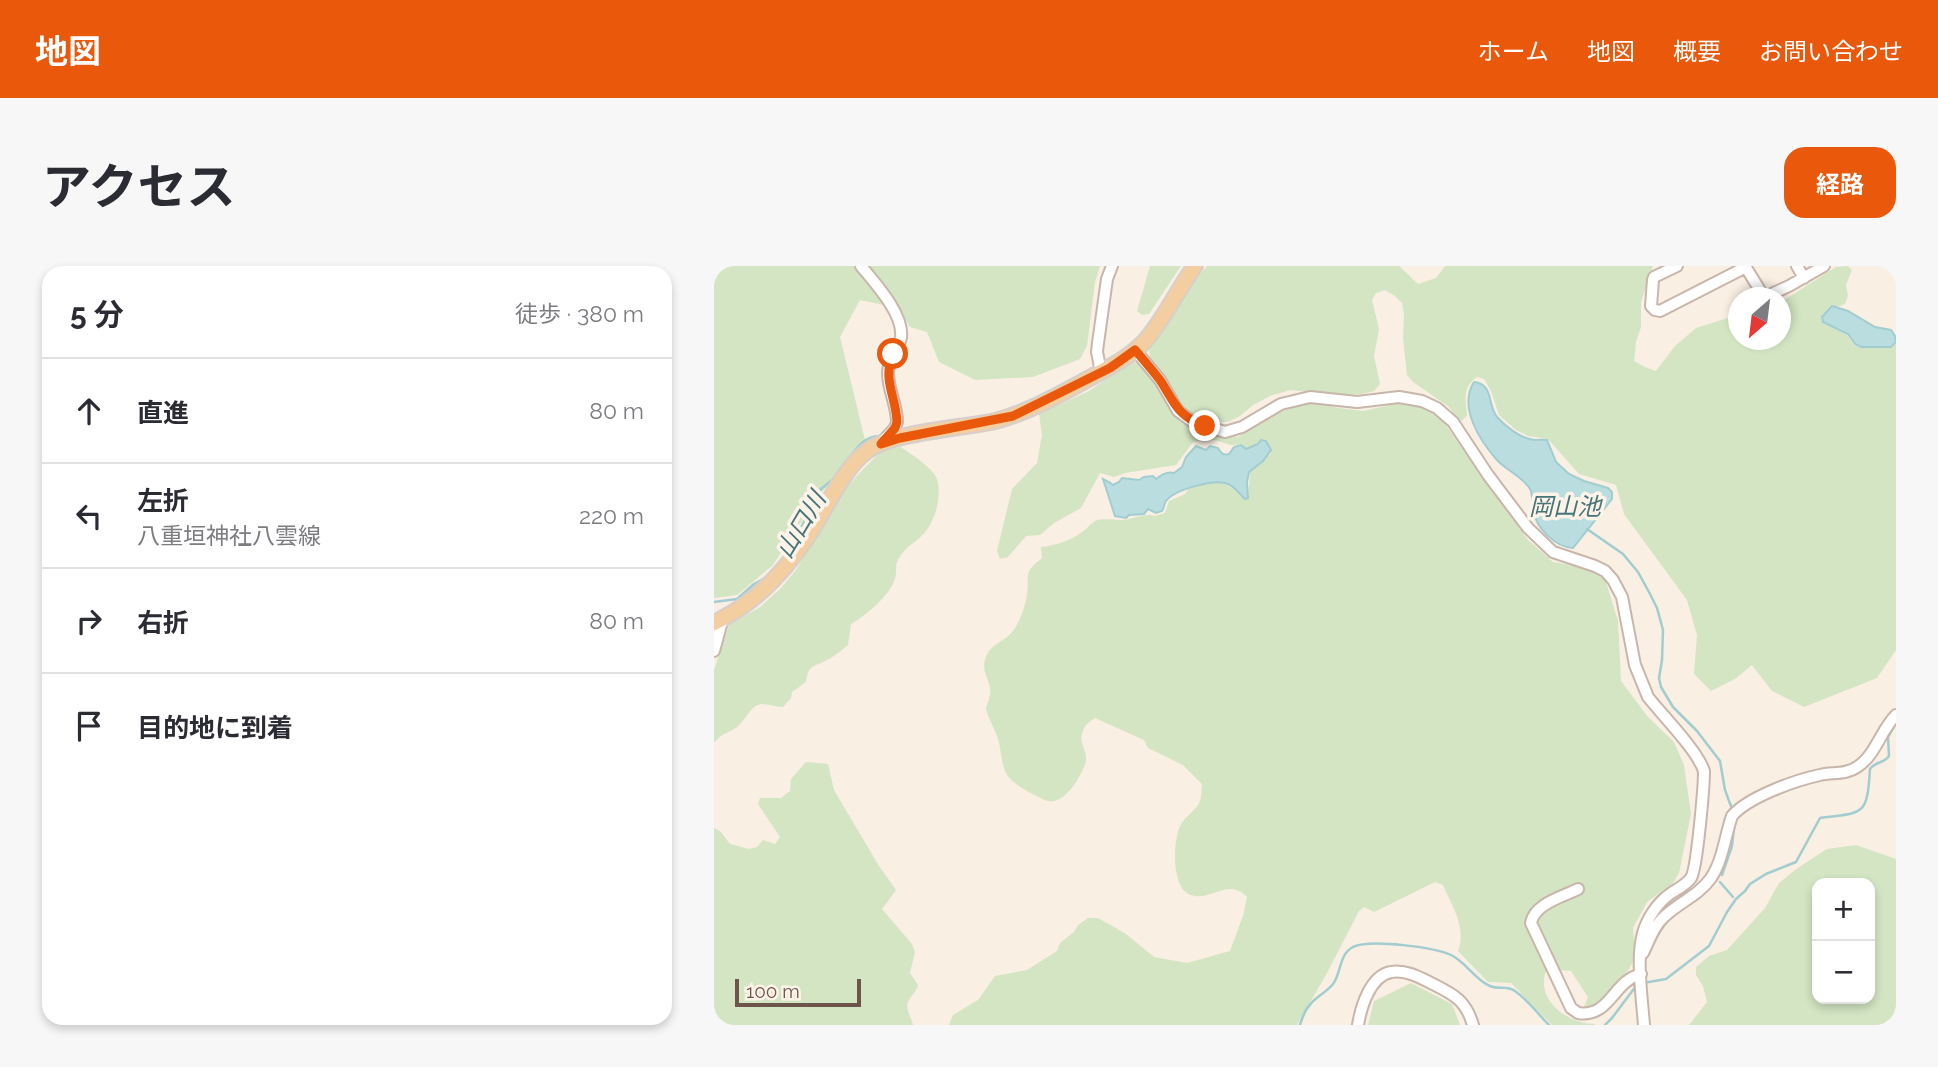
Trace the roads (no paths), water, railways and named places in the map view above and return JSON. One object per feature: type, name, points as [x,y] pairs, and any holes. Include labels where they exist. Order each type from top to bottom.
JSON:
[{"type":"main road","points":[[719,621],[746,605],[774,581],[850,470],[868,451],[900,438],[1013,416],[1120,362],[1135,350],[1156,325],[1195,266]]},
{"type":"street","points":[[861,266],[886,295],[901,335],[888,365],[897,422],[881,444]]},
{"type":"street","points":[[1101,372],[1097,352],[1107,279],[1112,266]]},
{"type":"street","points":[[1676,266],[1656,272],[1651,306],[1655,310],[1660,311],[1746,267],[1761,292],[1767,296],[1824,266]]},
{"type":"street","points":[[1797,266],[1804,278]]},
{"type":"street","points":[[1135,350],[1160,380],[1178,411],[1193,422],[1225,432],[1242,427],[1281,404],[1310,397],[1357,402],[1399,397],[1431,404],[1453,422],[1528,528],[1553,552],[1595,566],[1605,571],[1613,580],[1622,597],[1635,665],[1643,688],[1693,751],[1704,771],[1693,875],[1686,884],[1666,896],[1653,911],[1643,932],[1640,959],[1644,1025]]},
{"type":"street","points":[[714,651],[719,621]]},
{"type":"street","points":[[1640,959],[1663,917],[1711,878],[1732,816],[1738,810],[1791,784],[1822,774],[1842,773],[1857,768],[1896,715]]},
{"type":"street","points":[[1578,889],[1538,908],[1531,923],[1571,1008],[1578,1013],[1594,1012],[1608,1002],[1631,977],[1641,980]]},
{"type":"street","points":[[1358,1025],[1370,989],[1380,978],[1392,971],[1408,973],[1459,998],[1470,1014],[1473,1025]]},
{"type":"water","points":[[1832,306],[1848,311],[1875,327],[1891,330],[1896,342],[1891,347],[1861,347],[1855,344],[1848,334],[1823,322],[1822,317]]},
{"type":"water","name":"岡山池","points":[[1474,382],[1485,387],[1494,412],[1508,427],[1526,438],[1547,440],[1556,462],[1569,474],[1608,488],[1612,492],[1612,499],[1573,548],[1553,540],[1542,530],[1535,517],[1530,489],[1497,460],[1478,434],[1468,402]]},
{"type":"water","points":[[1261,440],[1266,441],[1271,450],[1263,461],[1249,472],[1248,498],[1245,499],[1228,484],[1214,483],[1177,493],[1166,501],[1162,511],[1156,513],[1148,509],[1144,514],[1129,515],[1126,518],[1115,516],[1103,479],[1113,485],[1122,478],[1139,480],[1153,476],[1156,479],[1182,467],[1186,457],[1196,446],[1206,450],[1210,446],[1218,448],[1222,454],[1227,455],[1234,447],[1241,445],[1246,449]]},
{"type":"waterway","name":"山口川","points":[[849,459],[866,440],[881,436]]},
{"type":"waterway","name":"山口川","points":[[784,557],[817,494],[837,476]]},
{"type":"waterway","points":[[1587,529],[1623,554],[1638,572],[1650,594],[1663,630],[1659,678],[1661,687],[1673,707],[1697,731],[1720,761],[1725,790],[1732,809]]},
{"type":"waterway","name":"山口川","points":[[714,602],[737,599],[754,584],[769,576]]},
{"type":"waterway","points":[[1643,983],[1666,979],[1709,946],[1727,912],[1750,884],[1766,874],[1796,862],[1820,818],[1846,815],[1860,809],[1867,796],[1870,769],[1889,756],[1888,737],[1896,723]]},
{"type":"waterway","points":[[1722,875],[1732,846],[1734,827]]},
{"type":"waterway","points":[[1720,882],[1733,897]]},
{"type":"waterway","points":[[1300,1025],[1307,1008],[1333,984],[1348,950],[1373,944],[1418,947],[1453,956],[1485,983],[1515,991],[1549,1025]]},
{"type":"waterway","points":[[1605,1025],[1636,986]]}]
